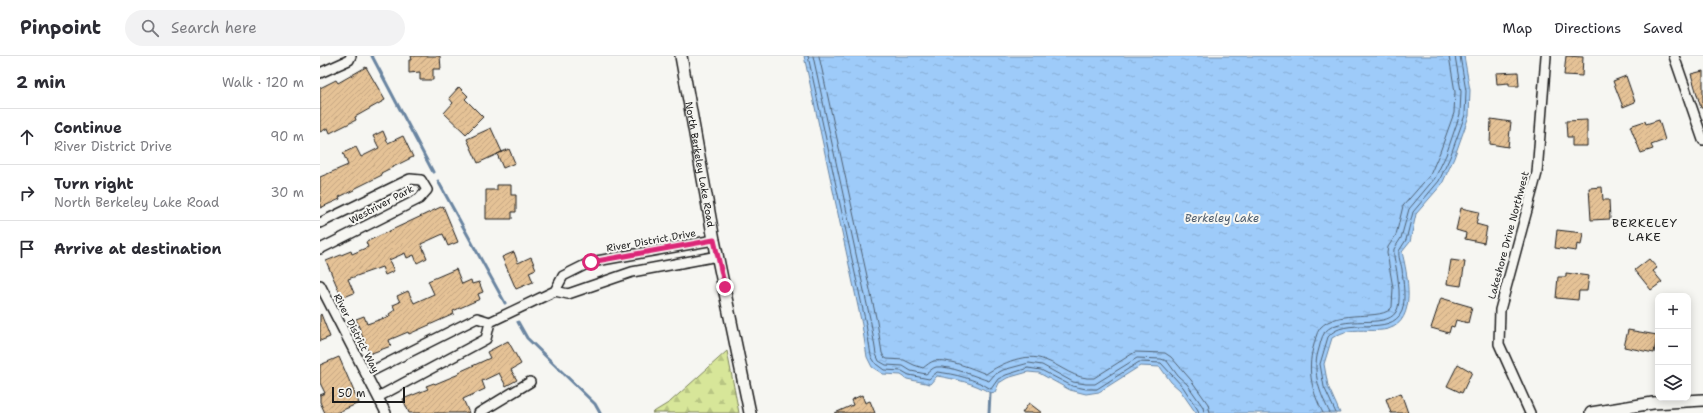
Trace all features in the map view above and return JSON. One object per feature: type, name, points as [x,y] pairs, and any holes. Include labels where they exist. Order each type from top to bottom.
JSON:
[{"type":"street","points":[[320,73],[349,60],[351,56]]},
{"type":"street","name":"North Berkeley Lake Road","points":[[681,56],[714,240],[750,413]]},
{"type":"street","name":"Lakeshore Drive Northwest","points":[[1530,413],[1499,344],[1500,310],[1537,173],[1546,56]]},
{"type":"street","points":[[1674,56],[1703,140]]},
{"type":"street","name":"Westriver Park","points":[[320,223],[410,180],[421,180],[427,190],[419,199],[320,248]]},
{"type":"street","name":"River District Drive","points":[[556,291],[563,276],[591,262],[714,240]]},
{"type":"street","points":[[626,256],[630,272]]},
{"type":"street","points":[[366,374],[477,318],[490,322],[556,291],[568,294],[630,272],[718,256]]},
{"type":"street","name":"River District Way","points":[[320,285],[386,413]]},
{"type":"street","points":[[378,397],[486,339],[490,322]]},
{"type":"street","points":[[479,413],[530,382]]},
{"type":"street","points":[[1591,413],[1654,403],[1703,400]]},
{"type":"green space","points":[[727,351],[739,413],[652,413],[670,402]]},
{"type":"water","name":"Berkeley Lake","points":[[804,56],[1464,56],[1470,90],[1469,116],[1454,158],[1442,184],[1416,214],[1410,242],[1402,252],[1408,283],[1407,307],[1404,317],[1397,324],[1388,329],[1349,331],[1332,338],[1324,364],[1328,386],[1340,413],[1196,413],[1180,390],[1171,382],[1160,367],[1140,366],[1099,392],[1086,394],[1070,390],[1039,373],[1028,372],[1007,378],[999,383],[995,392],[990,393],[965,382],[937,376],[930,384],[907,379],[901,375],[883,374],[872,367],[867,357],[862,325]]},
{"type":"building","points":[[411,56],[440,56],[441,69],[433,69],[433,80],[420,80],[420,72],[409,73],[409,60],[412,60]]},
{"type":"building","points":[[1566,56],[1583,57],[1582,76],[1564,75]]},
{"type":"building","points":[[366,67],[385,100],[355,117],[356,120],[330,133],[328,128],[320,132],[320,88],[336,80],[338,83]]},
{"type":"building","points":[[1703,71],[1703,108],[1701,108],[1691,74]]},
{"type":"building","points":[[1518,72],[1519,86],[1509,86],[1509,83],[1497,84],[1496,73]]},
{"type":"building","points":[[1626,76],[1635,102],[1623,107],[1613,81]]},
{"type":"building","points":[[459,87],[468,96],[465,99],[483,117],[466,134],[444,113],[453,103],[449,98]]},
{"type":"building","points":[[1491,119],[1511,122],[1508,147],[1490,144]]},
{"type":"building","points":[[1587,120],[1587,146],[1572,146],[1572,137],[1567,137],[1566,121]]},
{"type":"building","points":[[1659,120],[1665,140],[1651,145],[1653,149],[1641,153],[1630,126],[1645,121],[1646,124]]},
{"type":"building","points":[[491,128],[502,152],[478,163],[467,139]]},
{"type":"building","points":[[383,131],[388,143],[403,136],[413,157],[339,197],[340,199],[320,208],[320,177],[348,165],[343,153],[356,147],[361,157],[379,148],[373,136]]},
{"type":"building","points":[[509,149],[515,163],[503,168],[497,154]]},
{"type":"building","points":[[497,185],[511,185],[511,195],[516,195],[516,212],[512,212],[512,219],[486,219],[486,190],[497,190]]},
{"type":"building","points":[[1602,187],[1603,200],[1609,200],[1610,219],[1591,220],[1589,188]]},
{"type":"building","points":[[443,206],[458,242],[448,246],[443,234],[421,244],[427,258],[417,263],[414,255],[407,258],[405,253],[389,260],[394,271],[385,275],[382,267],[348,279],[354,293],[342,298],[326,261],[351,251],[352,254],[368,247],[366,242]]},
{"type":"building","points":[[1461,208],[1479,212],[1476,224],[1487,227],[1484,243],[1465,239],[1466,233],[1456,230]]},
{"type":"building","points":[[1557,230],[1583,233],[1581,245],[1577,244],[1576,251],[1555,248]]},
{"type":"building","points":[[514,252],[518,263],[531,257],[536,269],[529,272],[533,282],[516,289],[502,257]]},
{"type":"building","points":[[1649,259],[1657,268],[1653,271],[1662,282],[1651,290],[1635,270]]},
{"type":"building","points":[[1451,260],[1465,262],[1461,286],[1447,284]]},
{"type":"building","points":[[456,269],[462,284],[471,280],[472,284],[479,282],[483,292],[478,294],[480,299],[453,311],[454,314],[409,334],[408,332],[389,340],[391,346],[369,354],[356,319],[364,316],[367,324],[390,316],[389,314],[395,310],[393,305],[400,302],[397,296],[408,291],[414,303],[434,294],[428,281]]},
{"type":"building","points":[[1566,273],[1589,276],[1587,291],[1579,291],[1578,300],[1556,298],[1558,277],[1566,277]]},
{"type":"building","points":[[1441,298],[1472,307],[1468,323],[1456,320],[1454,327],[1451,326],[1449,333],[1431,328]]},
{"type":"building","points":[[321,314],[330,337],[320,341],[320,315]]},
{"type":"building","points":[[1628,330],[1655,335],[1654,353],[1624,347]]},
{"type":"building","points":[[508,341],[521,364],[511,370],[517,380],[506,386],[499,373],[482,381],[485,389],[463,399],[469,413],[409,413],[403,399],[428,389],[426,386],[459,374],[459,372],[490,358],[487,352]]},
{"type":"building","points":[[339,357],[359,403],[336,413],[325,413],[320,402],[320,395],[325,393],[320,383],[320,365]]},
{"type":"building","points":[[1458,364],[1472,372],[1462,393],[1447,386]]},
{"type":"building","points":[[1401,393],[1408,413],[1391,413],[1386,399]]},
{"type":"building","points":[[862,395],[865,403],[870,401],[875,413],[835,413],[853,405],[851,400]]},
{"type":"building","points":[[1029,403],[1042,413],[1022,413]]},
{"type":"waterway","points":[[372,56],[433,172]]},
{"type":"waterway","points":[[438,181],[505,303]]},
{"type":"waterway","points":[[518,322],[527,338],[595,404],[600,413]]},
{"type":"waterway","points":[[989,413],[990,393]]},
{"type":"district","name":"BERKELEY LAKE","points":[[1645,230]]},
{"type":"route","points":[[591,262],[714,240],[725,287]]}]
